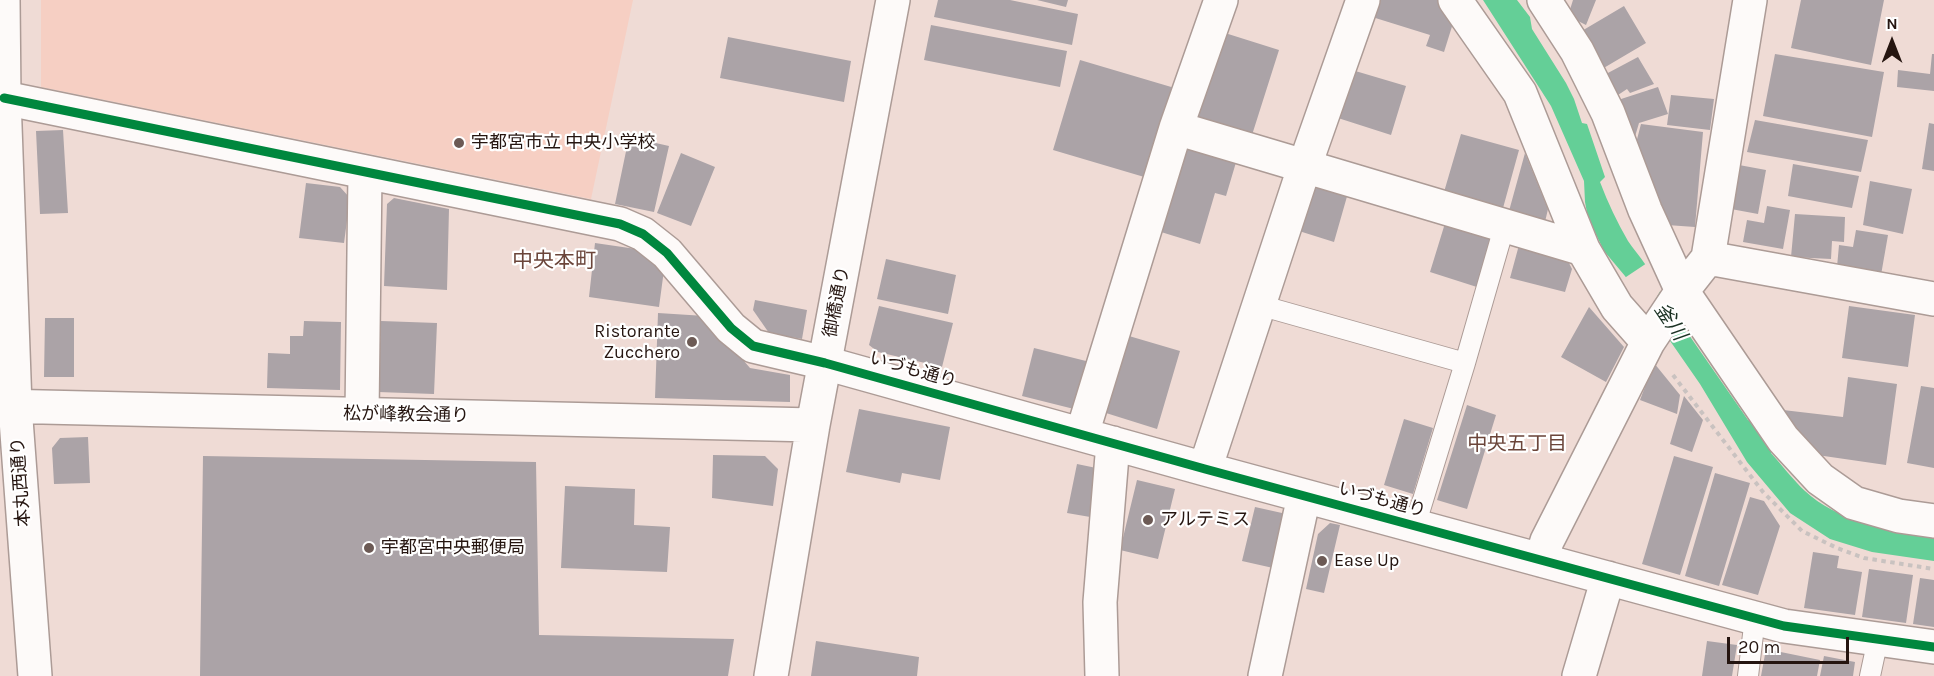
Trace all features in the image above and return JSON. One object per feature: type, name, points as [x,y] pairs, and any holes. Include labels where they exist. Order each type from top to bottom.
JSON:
[{"type":"street","name":"本丸西通り","points":[[3,0],[8,406],[34,676]]},
{"type":"street","name":"御橋通り","points":[[771,676],[813,425],[893,0]]},
{"type":"street","points":[[1082,434],[1176,129],[1221,0]]},
{"type":"street","points":[[1205,469],[1362,0]]},
{"type":"street","points":[[1455,0],[1520,93],[1583,249],[1617,307],[1648,342]]},
{"type":"street","points":[[1544,0],[1576,51],[1608,113],[1645,210],[1682,291],[1783,439],[1820,479],[1854,503],[1899,516],[1934,521]]},
{"type":"street","points":[[1541,560],[1546,542],[1648,342],[1682,291],[1708,258],[1750,0]]},
{"type":"street","name":"いづも通り","points":[[4,98],[620,224],[643,234],[668,253],[731,328],[753,346],[825,363],[1784,626],[1934,647]]},
{"type":"street","points":[[1176,129],[1305,165],[1583,249]]},
{"type":"street","points":[[362,414],[365,172]]},
{"type":"street","points":[[1708,258],[1934,299]]},
{"type":"street","name":"松が峰教会通り","points":[[8,406],[813,425]]},
{"type":"street","points":[[1102,676],[1100,602],[1113,443]]},
{"type":"street","points":[[1265,676],[1304,496]]},
{"type":"street","points":[[1579,676],[1608,578]]},
{"type":"lane","points":[[1415,526],[1466,363],[1505,224]]},
{"type":"lane","points":[[1259,305],[1466,363]]},
{"type":"lane","points":[[1748,676],[1755,618]]},
{"type":"lane","points":[[1870,676],[1878,639]]},
{"type":"shaded area","name":"宇都宮市立 中央小学校","points":[[41,0],[633,0],[591,199],[41,87]]},
{"type":"water","name":"釜川","points":[[1483,0],[1517,0],[1530,17],[1532,29],[1566,83],[1582,123],[1587,124],[1605,177],[1600,182],[1624,234],[1645,264],[1676,319],[1748,420],[1764,434],[1771,453],[1805,491],[1832,510],[1848,518],[1884,529],[1934,536],[1934,561],[1872,552],[1830,539],[1790,513],[1747,462],[1700,384],[1625,276],[1604,251],[1588,218],[1584,181],[1551,106]]},
{"type":"pier","points":[[1647,263],[1662,288],[1647,314],[1623,279]]},
{"type":"building","points":[[938,0],[1010,0],[1078,14],[1072,45],[934,17]]},
{"type":"building","points":[[1037,0],[1068,0],[1066,7]]},
{"type":"building","points":[[1374,0],[1438,0],[1454,20],[1444,52],[1426,46],[1430,35],[1369,16]]},
{"type":"building","points":[[1573,0],[1596,0],[1586,25],[1568,16]]},
{"type":"building","points":[[1801,0],[1884,0],[1871,65],[1791,48]]},
{"type":"building","points":[[1624,6],[1646,43],[1602,69],[1580,32]]},
{"type":"building","points":[[931,25],[1067,51],[1060,87],[924,60]]},
{"type":"building","points":[[1225,33],[1279,50],[1252,135],[1198,118]]},
{"type":"building","points":[[728,37],[851,61],[844,102],[720,78]]},
{"type":"building","points":[[1775,54],[1884,72],[1872,137],[1763,116]]},
{"type":"building","points":[[1932,54],[1934,54],[1934,91],[1897,87],[1898,70],[1930,74]]},
{"type":"building","points":[[1638,57],[1654,84],[1630,93],[1627,89],[1618,95],[1606,74]]},
{"type":"building","points":[[1080,60],[1178,89],[1151,179],[1053,150]]},
{"type":"building","points":[[1352,70],[1406,86],[1391,135],[1338,118]]},
{"type":"building","points":[[1658,87],[1668,114],[1639,123],[1634,140],[1618,100]]},
{"type":"building","points":[[1671,95],[1714,99],[1710,130],[1667,125]]},
{"type":"building","points":[[1755,120],[1868,140],[1861,172],[1747,152]]},
{"type":"building","points":[[1929,123],[1934,124],[1934,171],[1922,169]]},
{"type":"building","points":[[1641,124],[1703,132],[1695,227],[1667,225],[1635,147]]},
{"type":"building","points":[[63,130],[68,213],[40,214],[36,131]]},
{"type":"building","points":[[1461,134],[1519,150],[1503,208],[1444,192]]},
{"type":"building","points":[[629,137],[669,146],[654,212],[615,204]]},
{"type":"building","points":[[1195,147],[1237,159],[1226,196],[1215,193],[1200,244],[1161,232],[1186,151]]},
{"type":"building","points":[[681,153],[715,167],[691,226],[657,213]]},
{"type":"building","points":[[1525,153],[1548,209],[1545,222],[1509,211]]},
{"type":"building","points":[[1793,164],[1859,176],[1852,208],[1788,196]]},
{"type":"building","points":[[1739,165],[1766,170],[1758,214],[1731,209]]},
{"type":"building","points":[[1870,181],[1912,189],[1903,234],[1863,225]]},
{"type":"building","points":[[306,183],[340,187],[350,198],[344,243],[299,238]]},
{"type":"building","points":[[1323,186],[1348,193],[1334,242],[1299,231],[1311,190]]},
{"type":"building","points":[[394,198],[449,209],[447,290],[384,286],[387,204]]},
{"type":"building","points":[[1767,206],[1790,210],[1783,249],[1743,242],[1747,220],[1764,223]]},
{"type":"building","points":[[1795,214],[1845,217],[1844,242],[1832,241],[1831,259],[1791,257]]},
{"type":"building","points":[[1446,220],[1496,235],[1480,288],[1430,272]]},
{"type":"building","points":[[1856,230],[1888,235],[1881,275],[1837,267],[1839,245],[1853,247]]},
{"type":"building","points":[[595,243],[643,250],[664,270],[659,307],[589,297]]},
{"type":"building","points":[[1519,245],[1567,259],[1572,269],[1565,292],[1510,278]]},
{"type":"building","points":[[886,259],[956,275],[948,314],[877,299]]},
{"type":"building","points":[[755,300],[807,310],[802,339],[769,333],[753,310]]},
{"type":"building","points":[[879,306],[953,323],[942,367],[878,352],[869,345]]},
{"type":"building","points":[[1849,306],[1915,315],[1908,367],[1842,358]]},
{"type":"building","points":[[1589,307],[1624,347],[1606,382],[1561,357]]},
{"type":"building","name":"Ristorante Zucchero","points":[[658,313],[705,316],[750,368],[790,375],[790,402],[655,398]]},
{"type":"building","points":[[45,318],[74,318],[74,377],[44,377]]},
{"type":"building","points":[[304,321],[341,322],[340,390],[267,388],[268,353],[290,354],[290,336],[303,336]]},
{"type":"building","points":[[381,321],[437,323],[434,394],[378,392]]},
{"type":"building","points":[[1129,336],[1180,351],[1157,429],[1106,413]]},
{"type":"building","points":[[1034,348],[1090,362],[1078,410],[1022,396]]},
{"type":"building","points":[[1654,363],[1680,395],[1677,414],[1640,400]]},
{"type":"building","points":[[1848,377],[1897,384],[1886,465],[1817,455],[1783,410],[1843,417]]},
{"type":"building","points":[[1921,386],[1934,388],[1934,468],[1907,463]]},
{"type":"building","points":[[1684,396],[1703,420],[1692,452],[1670,444]]},
{"type":"building","points":[[1467,405],[1496,415],[1467,509],[1437,500]]},
{"type":"building","points":[[859,409],[950,427],[940,480],[902,473],[900,483],[846,472]]},
{"type":"building","points":[[1404,419],[1433,428],[1413,494],[1384,485]]},
{"type":"building","points":[[88,437],[90,483],[54,484],[52,448],[60,438]]},
{"type":"building","points":[[713,455],[765,456],[778,469],[773,506],[712,498]]},
{"type":"building","name":"宇都宮中央郵便局","points":[[203,456],[536,462],[539,635],[734,639],[728,676],[200,676]]},
{"type":"building","points":[[1674,456],[1713,467],[1680,575],[1642,564]]},
{"type":"building","points":[[1077,464],[1106,470],[1096,518],[1067,513]]},
{"type":"building","points":[[1715,473],[1750,483],[1719,586],[1685,576]]},
{"type":"building","name":"アルテミス","points":[[1137,480],[1175,489],[1158,559],[1120,550]]},
{"type":"building","points":[[565,486],[635,489],[634,525],[670,527],[667,572],[561,568]]},
{"type":"building","points":[[1750,497],[1764,501],[1780,526],[1758,595],[1722,585]]},
{"type":"building","points":[[1255,507],[1291,515],[1282,570],[1242,561]]},
{"type":"building","name":"Ease Up","points":[[1330,523],[1340,525],[1324,593],[1306,589],[1318,534]]},
{"type":"building","points":[[1813,552],[1839,556],[1837,568],[1862,572],[1855,615],[1804,608]]},
{"type":"building","points":[[1869,569],[1913,575],[1906,623],[1862,617]]},
{"type":"building","points":[[1920,578],[1934,580],[1934,627],[1913,624]]},
{"type":"building","points":[[816,641],[919,657],[917,676],[811,676]]},
{"type":"building","points":[[1707,641],[1737,645],[1732,676],[1702,676]]},
{"type":"building","points":[[1766,649],[1820,660],[1817,676],[1761,676]]},
{"type":"building","points":[[1824,656],[1855,662],[1853,676],[1820,676]]},
{"type":"cycle path","points":[[4,98],[620,224],[643,234],[667,253],[731,328],[753,346],[825,363],[1784,626],[1934,647]]},
{"type":"place","name":"宇都宮市立 中央小学校","points":[[459,143]]},
{"type":"place","name":"Ristorante Zucchero","points":[[692,342]]},
{"type":"place","name":"アルテミス","points":[[1148,520]]},
{"type":"place","name":"宇都宮中央郵便局","points":[[369,548]]},
{"type":"place","name":"Ease Up","points":[[1322,561]]},
{"type":"district","name":"中央本町","points":[[554,261]]},
{"type":"district","name":"中央五丁目","points":[[1517,444]]}]
